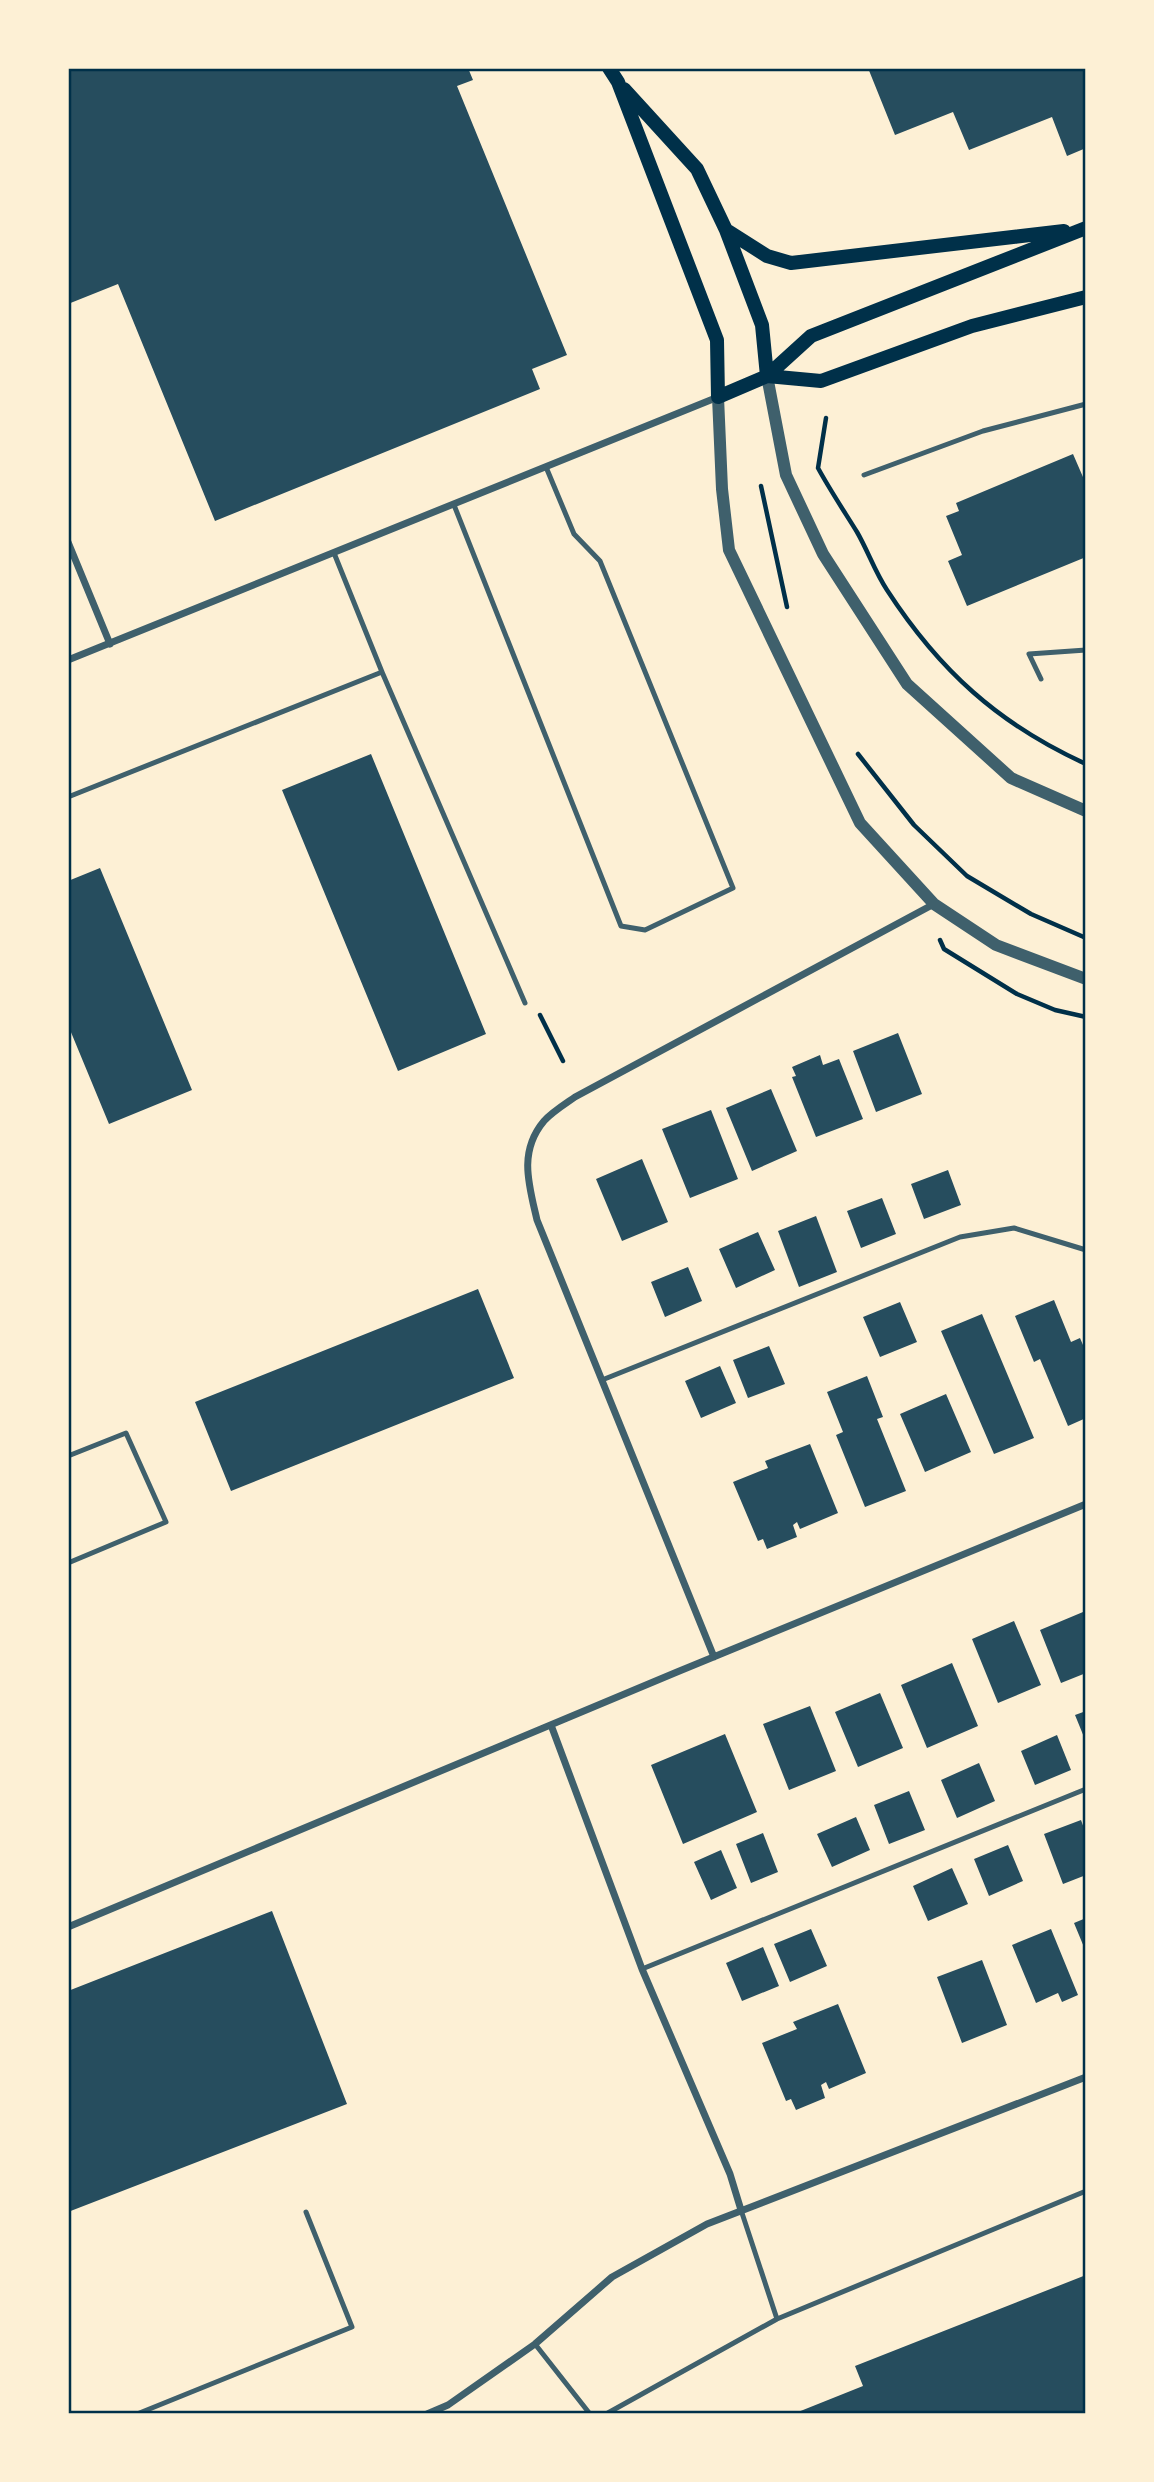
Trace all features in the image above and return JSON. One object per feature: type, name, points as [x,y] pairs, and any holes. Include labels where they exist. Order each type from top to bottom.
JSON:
[{"type":"main road","points":[[609,68],[618,82],[697,169],[726,230],[762,325],[767,376]]},
{"type":"main road","points":[[618,82],[717,340],[718,397],[767,376],[811,336],[1084,228]]},
{"type":"main road","points":[[726,230],[767,256],[791,263],[1084,228]]},
{"type":"main road","points":[[767,376],[821,381],[972,326],[1086,297]]},
{"type":"street","points":[[767,376],[786,474],[823,554],[907,684],[1011,778],[1086,811]]},
{"type":"street","points":[[68,660],[718,397],[722,489],[729,550],[860,823],[934,904],[996,945],[1086,979]]},
{"type":"street","points":[[68,542],[110,643]]},
{"type":"street","points":[[714,1657],[537,1220],[529,1186],[528,1148],[545,1121],[575,1097],[934,904]]},
{"type":"street","points":[[68,1927],[1086,1504]]},
{"type":"street","points":[[551,1725],[642,1969],[730,2174],[741,2210]]},
{"type":"street","points":[[427,2414],[448,2405],[535,2344],[611,2277],[707,2224],[1086,2077]]},
{"type":"lane","points":[[864,475],[983,431],[1086,404]]},
{"type":"lane","points":[[454,505],[621,926],[645,930],[733,888],[600,561],[574,534],[547,467]]},
{"type":"lane","points":[[334,553],[382,672],[525,1003]]},
{"type":"lane","points":[[1041,679],[1029,654],[1086,650]]},
{"type":"lane","points":[[68,797],[382,672]]},
{"type":"lane","points":[[602,1380],[960,1237],[1014,1228],[1086,1250]]},
{"type":"lane","points":[[68,1456],[126,1433],[166,1522],[68,1563]]},
{"type":"lane","points":[[642,1969],[1086,1789]]},
{"type":"lane","points":[[606,2414],[777,2319],[1086,2191]]},
{"type":"lane","points":[[741,2210],[777,2319]]},
{"type":"lane","points":[[137,2414],[352,2327],[306,2212]]},
{"type":"lane","points":[[535,2344],[590,2414]]},
{"type":"path","points":[[826,418],[818,468],[859,535],[885,587],[913,626],[947,670],[993,710],[1028,733],[1086,764]]},
{"type":"path","points":[[759,478],[787,607],[792,619]]},
{"type":"path","points":[[852,746],[914,825],[967,877],[1031,914],[1086,938]]},
{"type":"path","points":[[940,939],[944,949],[1017,994],[1055,1010],[1086,1017]]},
{"type":"path","points":[[525,1003],[542,1017],[563,1061]]},
{"type":"building","points":[[68,68],[468,68],[473,80],[457,86],[567,355],[532,369],[540,389],[215,521],[118,284],[68,304]]},
{"type":"building","points":[[868,68],[1086,68],[1086,148],[1067,156],[1052,117],[969,150],[953,112],[895,135]]},
{"type":"building","points":[[1073,454],[1086,484],[1086,557],[967,606],[948,561],[962,555],[946,516],[959,511],[956,503]]},
{"type":"building","points":[[371,754],[486,1034],[398,1071],[282,790]]},
{"type":"building","points":[[100,868],[192,1090],[109,1124],[68,1025],[68,881]]},
{"type":"building","points":[[898,1033],[922,1094],[876,1112],[853,1051]]},
{"type":"building","points":[[820,1055],[823,1065],[839,1059],[863,1119],[816,1137],[792,1077],[796,1076],[792,1067]]},
{"type":"building","points":[[771,1089],[797,1151],[752,1171],[726,1108]]},
{"type":"building","points":[[711,1110],[738,1179],[690,1198],[662,1129]]},
{"type":"building","points":[[642,1159],[668,1222],[622,1241],[596,1179]]},
{"type":"building","points":[[948,1170],[961,1205],[924,1219],[911,1184]]},
{"type":"building","points":[[882,1198],[896,1234],[861,1248],[847,1211]]},
{"type":"building","points":[[816,1216],[837,1272],[799,1287],[778,1231]]},
{"type":"building","points":[[758,1232],[775,1270],[736,1288],[719,1249]]},
{"type":"building","points":[[688,1267],[702,1301],[665,1317],[651,1282]]},
{"type":"building","points":[[478,1289],[514,1378],[231,1491],[195,1402]]},
{"type":"building","points":[[1054,1300],[1071,1342],[1080,1338],[1086,1352],[1086,1418],[1068,1426],[1040,1359],[1034,1362],[1015,1316]]},
{"type":"building","points":[[900,1302],[917,1342],[880,1357],[863,1317]]},
{"type":"building","points":[[982,1314],[1034,1438],[994,1454],[941,1331]]},
{"type":"building","points":[[769,1346],[785,1384],[748,1398],[733,1360]]},
{"type":"building","points":[[720,1366],[736,1403],[701,1418],[685,1381]]},
{"type":"building","points":[[867,1376],[883,1417],[877,1419],[906,1491],[865,1507],[836,1435],[843,1432],[827,1392]]},
{"type":"building","points":[[946,1394],[971,1452],[925,1472],[900,1414]]},
{"type":"building","points":[[810,1444],[838,1513],[800,1529],[797,1522],[793,1525],[797,1537],[767,1549],[763,1539],[758,1541],[733,1482],[768,1468],[765,1461]]},
{"type":"building","points":[[1083,1612],[1086,1619],[1086,1673],[1061,1683],[1040,1630]]},
{"type":"building","points":[[1014,1621],[1041,1685],[998,1703],[972,1639]]},
{"type":"building","points":[[952,1663],[978,1726],[927,1748],[901,1685]]},
{"type":"building","points":[[880,1693],[903,1748],[858,1767],[835,1712]]},
{"type":"building","points":[[810,1706],[836,1771],[789,1790],[763,1724]]},
{"type":"building","points":[[1086,1711],[1086,1742],[1075,1715]]},
{"type":"building","points":[[725,1734],[757,1812],[683,1844],[651,1765]]},
{"type":"building","points":[[1057,1735],[1071,1770],[1035,1785],[1021,1751]]},
{"type":"building","points":[[979,1763],[995,1801],[957,1818],[941,1780]]},
{"type":"building","points":[[909,1791],[925,1830],[889,1844],[874,1805]]},
{"type":"building","points":[[856,1817],[870,1850],[832,1867],[817,1834]]},
{"type":"building","points":[[1081,1820],[1086,1834],[1086,1875],[1063,1884],[1044,1834]]},
{"type":"building","points":[[763,1833],[778,1872],[751,1883],[736,1844]]},
{"type":"building","points":[[1008,1845],[1023,1881],[989,1896],[974,1859]]},
{"type":"building","points":[[721,1850],[737,1888],[711,1900],[694,1862]]},
{"type":"building","points":[[952,1868],[968,1904],[928,1921],[913,1886]]},
{"type":"building","points":[[272,1911],[347,2104],[68,2212],[68,1991]]},
{"type":"building","points":[[1086,1918],[1086,1952],[1074,1923]]},
{"type":"building","points":[[811,1929],[827,1966],[790,1982],[774,1944]]},
{"type":"building","points":[[1051,1929],[1078,1995],[1062,2002],[1058,1993],[1036,2003],[1012,1945]]},
{"type":"building","points":[[763,1947],[779,1986],[742,2001],[726,1963]]},
{"type":"building","points":[[982,1960],[1007,2025],[962,2043],[937,1977]]},
{"type":"building","points":[[838,2004],[866,2073],[829,2089],[826,2082],[821,2085],[825,2098],[796,2110],[791,2099],[786,2101],[762,2043],[797,2029],[793,2022]]},
{"type":"building","points":[[1086,2275],[1086,2414],[793,2414],[863,2386],[855,2366]]}]
